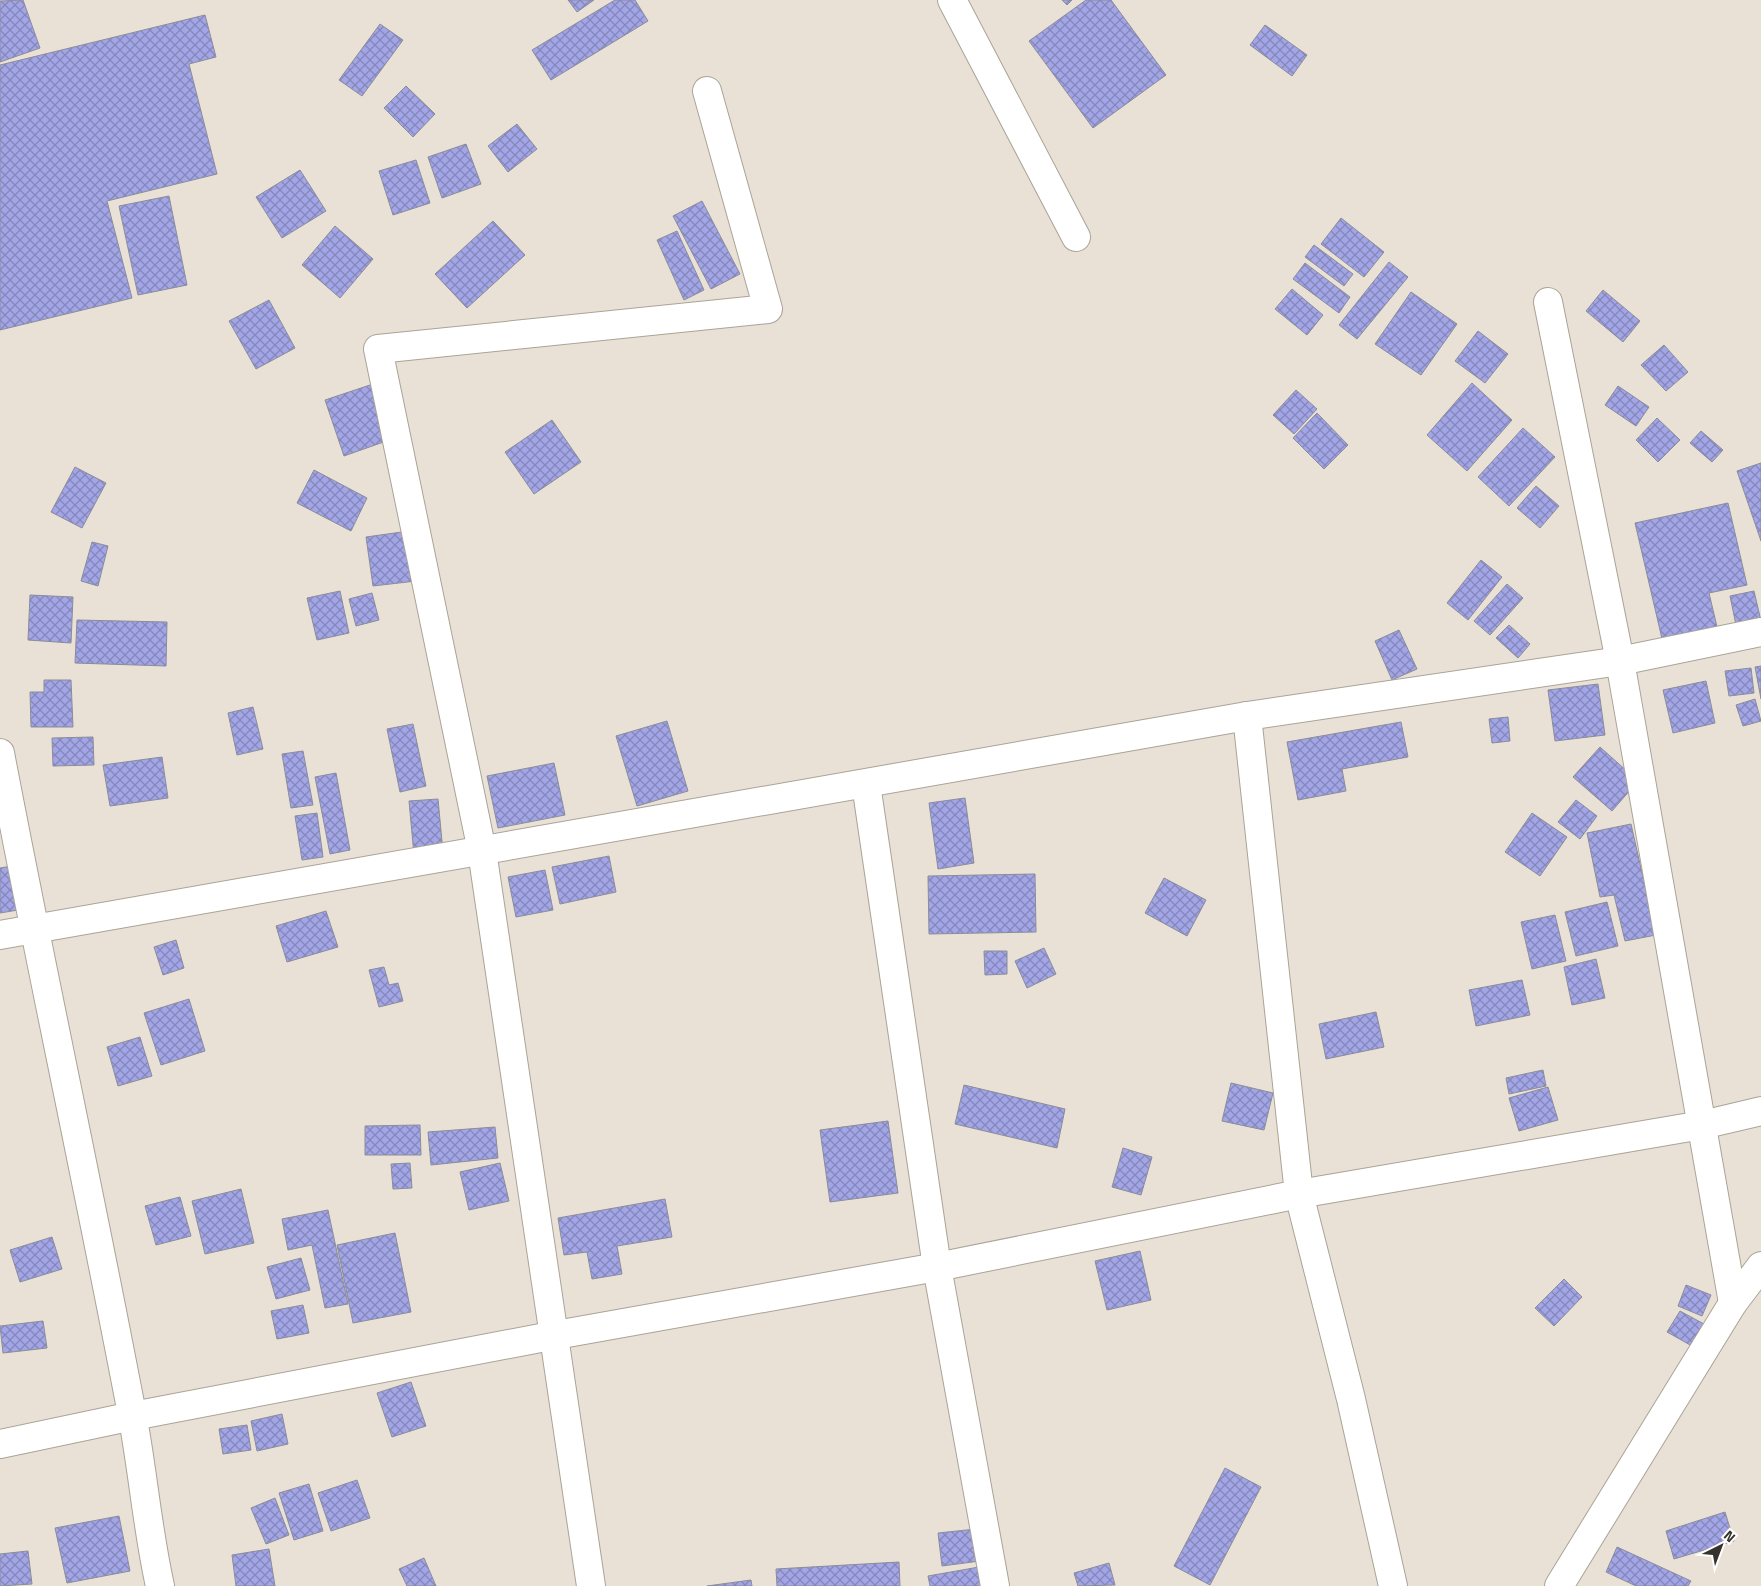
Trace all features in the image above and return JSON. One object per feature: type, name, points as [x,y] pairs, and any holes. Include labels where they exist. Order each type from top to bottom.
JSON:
[{"type":"street","points":[[952,0],[1076,237]]},
{"type":"street","points":[[591,1586],[556,1335],[482,850],[378,349],[768,309],[707,91]]},
{"type":"street","points":[[1548,302],[1620,661],[1733,1303]]},
{"type":"street","points":[[0,935],[1247,716],[1620,661],[1761,632]]},
{"type":"street","points":[[1247,716],[1299,1194],[1351,1399],[1393,1586]]},
{"type":"street","points":[[0,754],[33,929],[133,1416],[149,1537],[160,1586]]},
{"type":"street","points":[[866,784],[937,1267],[996,1586]]},
{"type":"street","points":[[0,1444],[133,1416],[556,1335],[937,1267],[1299,1194],[1702,1125],[1761,1112]]},
{"type":"street","points":[[1559,1586],[1733,1303],[1761,1266]]},
{"type":"building","points":[[23,0],[40,48],[0,62],[0,1]]},
{"type":"building","points":[[568,0],[594,0],[577,12]]},
{"type":"building","points":[[615,0],[635,0],[648,21],[551,80],[532,50]]},
{"type":"building","points":[[1062,0],[1072,0],[1067,5]]},
{"type":"building","points":[[1086,0],[1111,0],[1166,75],[1093,128],[1029,41]]},
{"type":"building","points":[[205,15],[216,57],[189,64],[217,174],[107,201],[132,298],[0,330],[0,65]]},
{"type":"building","points":[[380,24],[403,40],[362,96],[339,80]]},
{"type":"building","points":[[1265,25],[1307,55],[1292,76],[1250,45]]},
{"type":"building","points":[[406,86],[435,114],[413,137],[384,108]]},
{"type":"building","points":[[517,124],[537,149],[508,172],[488,146]]},
{"type":"building","points":[[466,144],[481,184],[442,198],[428,157]]},
{"type":"building","points":[[416,160],[430,203],[393,215],[379,171]]},
{"type":"building","points":[[300,170],[326,211],[282,238],[256,197]]},
{"type":"building","points":[[169,196],[187,285],[138,295],[119,206]]},
{"type":"building","points":[[702,201],[740,274],[711,289],[673,216]]},
{"type":"building","points":[[1341,218],[1384,252],[1364,277],[1321,244]]},
{"type":"building","points":[[493,221],[525,255],[467,308],[435,274]]},
{"type":"building","points":[[335,226],[373,259],[340,298],[302,265]]},
{"type":"building","points":[[677,231],[704,290],[684,300],[657,240]]},
{"type":"building","points":[[1314,245],[1353,274],[1344,286],[1305,257]]},
{"type":"building","points":[[1389,262],[1408,277],[1357,339],[1339,325]]},
{"type":"building","points":[[1305,263],[1350,297],[1339,313],[1293,279]]},
{"type":"building","points":[[1292,289],[1323,315],[1307,335],[1275,309]]},
{"type":"building","points":[[1603,290],[1640,321],[1623,342],[1586,311]]},
{"type":"building","points":[[1411,292],[1457,324],[1421,375],[1375,344]]},
{"type":"building","points":[[269,300],[295,348],[256,369],[229,321]]},
{"type":"building","points":[[1478,331],[1508,354],[1485,383],[1455,361]]},
{"type":"building","points":[[1664,345],[1688,372],[1666,391],[1641,365]]},
{"type":"building","points":[[1472,383],[1512,420],[1467,471],[1427,435]]},
{"type":"building","points":[[373,384],[392,439],[344,456],[325,400]]},
{"type":"building","points":[[1618,386],[1649,407],[1636,426],[1605,405]]},
{"type":"building","points":[[1296,390],[1317,409],[1294,434],[1273,415]]},
{"type":"building","points":[[1317,413],[1348,445],[1324,469],[1293,438]]},
{"type":"building","points":[[1657,418],[1680,440],[1658,462],[1636,440]]},
{"type":"building","points":[[552,420],[581,462],[534,494],[505,452]]},
{"type":"building","points":[[1523,428],[1555,457],[1509,506],[1478,477]]},
{"type":"building","points":[[1701,431],[1723,450],[1712,462],[1690,443]]},
{"type":"building","points":[[1761,463],[1761,541],[1737,471]]},
{"type":"building","points":[[75,467],[106,483],[82,528],[51,512]]},
{"type":"building","points":[[314,470],[367,498],[351,531],[297,503]]},
{"type":"building","points":[[1536,486],[1559,506],[1540,528],[1517,508]]},
{"type":"building","points":[[1728,503],[1747,585],[1709,593],[1718,631],[1663,643],[1635,523]]},
{"type":"building","points":[[409,531],[416,581],[373,586],[366,537]]},
{"type":"building","points":[[92,542],[108,546],[98,586],[81,581]]},
{"type":"building","points":[[1481,560],[1502,577],[1468,620],[1447,603]]},
{"type":"building","points":[[1507,584],[1523,598],[1490,635],[1474,621]]},
{"type":"building","points":[[340,591],[349,633],[317,640],[307,598]]},
{"type":"building","points":[[1754,591],[1761,621],[1736,625],[1730,596]]},
{"type":"building","points":[[372,593],[379,620],[356,626],[349,599]]},
{"type":"building","points":[[30,595],[73,597],[71,643],[28,640]]},
{"type":"building","points":[[77,620],[167,622],[166,666],[75,663]]},
{"type":"building","points":[[1509,625],[1530,644],[1518,658],[1496,638]]},
{"type":"building","points":[[1399,630],[1417,669],[1392,680],[1375,641]]},
{"type":"building","points":[[1761,666],[1761,699],[1755,667]]},
{"type":"building","points":[[1751,668],[1754,693],[1729,696],[1725,671]]},
{"type":"building","points":[[44,680],[71,680],[73,727],[31,727],[30,692],[44,692]]},
{"type":"building","points":[[1706,681],[1715,723],[1673,733],[1663,690]]},
{"type":"building","points":[[1598,684],[1605,735],[1555,741],[1548,690]]},
{"type":"building","points":[[1755,699],[1761,721],[1743,726],[1736,705]]},
{"type":"building","points":[[253,707],[263,749],[237,755],[228,713]]},
{"type":"building","points":[[1508,717],[1510,741],[1492,743],[1489,719]]},
{"type":"building","points":[[667,721],[688,791],[637,806],[616,736]]},
{"type":"building","points":[[1401,722],[1408,757],[1342,769],[1346,791],[1298,800],[1287,742]]},
{"type":"building","points":[[413,724],[426,786],[400,792],[387,729]]},
{"type":"building","points":[[93,737],[94,765],[53,766],[52,738]]},
{"type":"building","points":[[1600,747],[1638,781],[1612,811],[1573,777]]},
{"type":"building","points":[[303,751],[313,805],[291,808],[282,754]]},
{"type":"building","points":[[162,757],[168,798],[110,806],[103,765]]},
{"type":"building","points":[[554,763],[565,815],[498,828],[487,776]]},
{"type":"building","points":[[336,773],[350,850],[330,854],[315,777]]},
{"type":"building","points":[[965,798],[974,863],[938,869],[929,803]]},
{"type":"building","points":[[438,799],[443,852],[414,855],[409,801]]},
{"type":"building","points":[[1576,800],[1597,816],[1580,839],[1558,822]]},
{"type":"building","points":[[317,813],[323,857],[302,860],[295,816]]},
{"type":"building","points":[[1532,813],[1567,837],[1540,876],[1505,852]]},
{"type":"building","points":[[1631,824],[1656,935],[1625,941],[1614,895],[1600,897],[1587,833]]},
{"type":"building","points":[[609,856],[616,892],[560,904],[552,867]]},
{"type":"building","points":[[12,866],[18,910],[0,913],[0,868]]},
{"type":"building","points":[[545,870],[553,910],[516,917],[508,877]]},
{"type":"building","points":[[1035,874],[1036,932],[929,934],[928,876]]},
{"type":"building","points":[[1164,878],[1206,900],[1187,936],[1145,913]]},
{"type":"building","points":[[1607,902],[1618,946],[1576,956],[1565,912]]},
{"type":"building","points":[[326,911],[338,947],[287,962],[276,926]]},
{"type":"building","points":[[1555,915],[1566,961],[1532,969],[1521,922]]},
{"type":"building","points":[[176,940],[184,968],[163,975],[154,947]]},
{"type":"building","points":[[1044,948],[1056,974],[1027,988],[1015,961]]},
{"type":"building","points":[[984,951],[1007,951],[1007,974],[985,975]]},
{"type":"building","points":[[1596,959],[1605,998],[1572,1005],[1564,967]]},
{"type":"building","points":[[384,967],[389,985],[398,983],[403,1001],[379,1007],[369,970]]},
{"type":"building","points":[[1522,980],[1530,1015],[1476,1026],[1469,990]]},
{"type":"building","points":[[189,999],[205,1051],[161,1065],[144,1013]]},
{"type":"building","points":[[1376,1012],[1384,1047],[1326,1059],[1319,1024]]},
{"type":"building","points":[[140,1037],[152,1076],[118,1086],[107,1047]]},
{"type":"building","points":[[1543,1070],[1546,1086],[1509,1094],[1506,1078]]},
{"type":"building","points":[[1231,1083],[1273,1093],[1264,1130],[1222,1121]]},
{"type":"building","points":[[964,1085],[1065,1109],[1057,1148],[955,1124]]},
{"type":"building","points":[[1548,1087],[1558,1120],[1519,1131],[1509,1098]]},
{"type":"building","points":[[888,1121],[898,1193],[830,1202],[820,1130]]},
{"type":"building","points":[[420,1125],[421,1155],[365,1155],[365,1126]]},
{"type":"building","points":[[495,1127],[498,1158],[431,1165],[428,1132]]},
{"type":"building","points":[[1123,1148],[1152,1157],[1141,1195],[1112,1187]]},
{"type":"building","points":[[410,1163],[412,1188],[393,1189],[391,1164]]},
{"type":"building","points":[[500,1163],[509,1201],[469,1210],[460,1172]]},
{"type":"building","points":[[241,1189],[254,1243],[205,1254],[192,1201]]},
{"type":"building","points":[[180,1197],[191,1236],[156,1245],[145,1206]]},
{"type":"building","points":[[665,1199],[672,1237],[617,1246],[622,1274],[592,1279],[587,1252],[564,1255],[558,1218]]},
{"type":"building","points":[[328,1210],[348,1304],[325,1308],[312,1245],[288,1250],[282,1219]]},
{"type":"building","points":[[395,1233],[411,1312],[353,1323],[337,1245]]},
{"type":"building","points":[[52,1237],[62,1269],[20,1282],[10,1250]]},
{"type":"building","points":[[1140,1251],[1151,1300],[1107,1310],[1095,1261]]},
{"type":"building","points":[[301,1258],[310,1290],[276,1299],[267,1267]]},
{"type":"building","points":[[1564,1279],[1582,1297],[1554,1326],[1535,1308]]},
{"type":"building","points":[[1686,1285],[1711,1295],[1702,1316],[1678,1306]]},
{"type":"building","points":[[303,1305],[309,1333],[277,1339],[271,1311]]},
{"type":"building","points":[[1680,1311],[1704,1324],[1692,1346],[1667,1332]]},
{"type":"building","points":[[43,1321],[47,1348],[3,1353],[0,1326]]},
{"type":"building","points":[[411,1382],[426,1426],[392,1437],[377,1393]]},
{"type":"building","points":[[282,1414],[288,1444],[257,1451],[251,1421]]},
{"type":"building","points":[[247,1425],[251,1450],[223,1454],[219,1429]]},
{"type":"building","points":[[1225,1468],[1261,1487],[1210,1585],[1174,1566]]},
{"type":"building","points":[[357,1480],[370,1518],[331,1531],[318,1493]]},
{"type":"building","points":[[309,1484],[323,1531],[294,1540],[279,1493]]},
{"type":"building","points":[[275,1498],[289,1535],[266,1544],[251,1508]]},
{"type":"building","points":[[1725,1512],[1734,1541],[1674,1559],[1666,1531]]},
{"type":"building","points":[[119,1516],[130,1571],[67,1583],[55,1528]]},
{"type":"building","points":[[976,1529],[980,1561],[942,1566],[938,1533]]},
{"type":"building","points":[[1617,1547],[1691,1581],[1688,1586],[1636,1586],[1606,1572]]},
{"type":"building","points":[[269,1549],[275,1586],[236,1586],[232,1555]]},
{"type":"building","points":[[28,1551],[32,1584],[0,1586],[0,1554]]},
{"type":"building","points":[[424,1558],[436,1586],[407,1586],[399,1569]]},
{"type":"building","points":[[899,1562],[900,1586],[777,1586],[776,1569]]},
{"type":"building","points":[[1109,1563],[1115,1585],[1078,1586],[1074,1573]]},
{"type":"building","points":[[979,1567],[983,1586],[930,1586],[928,1576]]},
{"type":"building","points":[[751,1580],[752,1586],[707,1586]]}]
